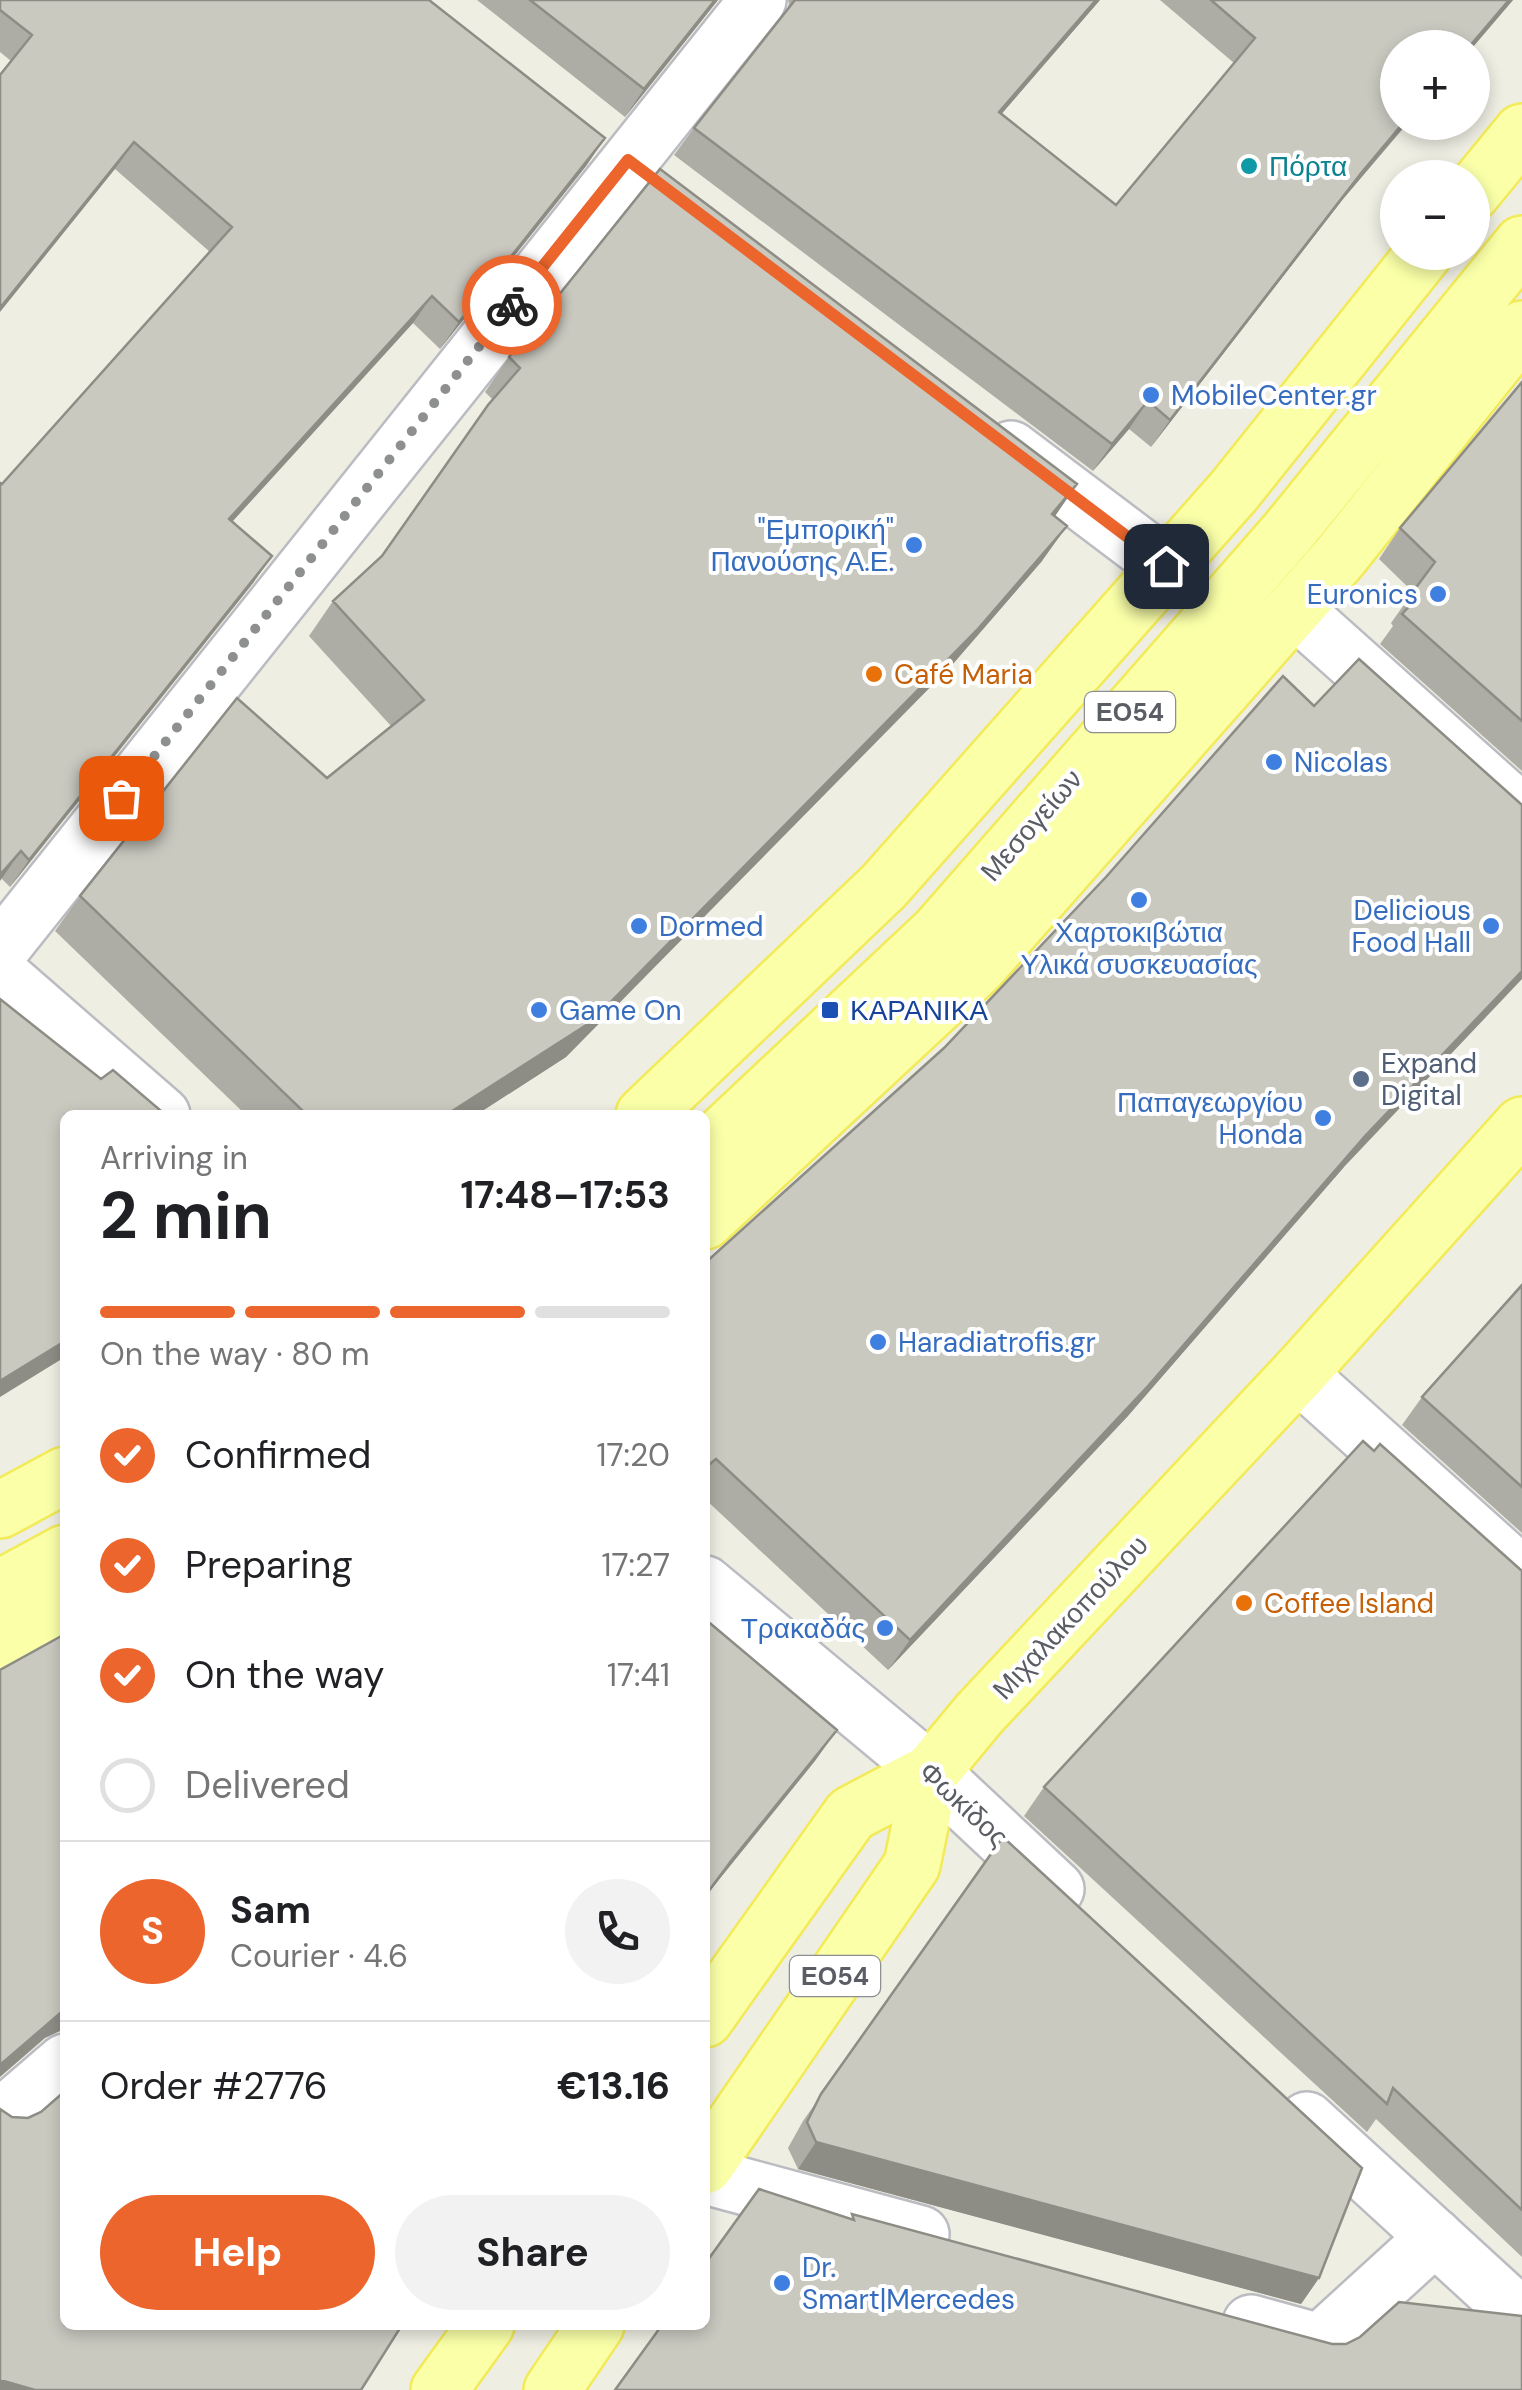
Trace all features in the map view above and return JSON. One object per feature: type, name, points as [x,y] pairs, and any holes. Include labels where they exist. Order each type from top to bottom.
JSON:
[{"type":"main road","points":[[1490,171],[1522,132]]},
{"type":"main road","name":"Μεσογείων","points":[[710,1145],[938,932],[1288,532],[1522,244]]},
{"type":"main road","name":"ΕΟ54","points":[[649,1110],[884,886],[1234,491],[1411,270]]},
{"type":"main road","name":"Μεσογείων","points":[[710,1216],[980,966],[1294,608],[1522,328]]},
{"type":"main road","name":"Μιχαλακοπούλου","points":[[710,2159],[912,1865],[931,1772],[1522,1125]]},
{"type":"main road","points":[[0,1510],[60,1479]]},
{"type":"main road","points":[[0,1588],[60,1555]]},
{"type":"main road","points":[[0,1646],[60,1614]]},
{"type":"main road","name":"ΕΟ54","points":[[710,2012],[851,1814],[931,1772]]},
{"type":"main road","points":[[439,2390],[482,2330]]},
{"type":"main road","points":[[552,2390],[593,2330]]},
{"type":"street","points":[[0,950],[612,147],[758,0]]},
{"type":"street","points":[[612,147],[675,195]]},
{"type":"street","points":[[976,423],[1166,566]]},
{"type":"street","points":[[1294,608],[1522,813]]},
{"type":"street","points":[[0,974],[156,1110]]},
{"type":"street","points":[[1298,1374],[1522,1575]]},
{"type":"street","name":"Φωκίδος","points":[[710,1588],[931,1772],[1088,1918]]},
{"type":"street","points":[[0,2118],[60,2066]]},
{"type":"street","points":[[1276,2091],[1522,2318]]},
{"type":"street","points":[[710,2177],[974,2248]]},
{"type":"street","points":[[1205,2310],[1320,2342],[1435,2237]]},
{"type":"building","points":[[0,0],[429,0],[605,138],[459,322],[432,296],[229,519],[272,556],[29,860],[21,851],[0,875],[0,483],[232,227],[134,142],[0,308],[0,75],[32,35],[0,10]]},
{"type":"building","points":[[530,0],[715,0],[644,89]]},
{"type":"building","points":[[795,0],[1096,0],[999,112],[1116,205],[1255,38],[1211,0],[1509,0],[1483,30],[1380,30],[1380,140],[1389,140],[1170,420],[1148,401],[1112,444],[694,128]]},
{"type":"building","points":[[660,169],[1077,484],[1052,514],[1067,526],[977,630],[591,1022],[454,1110],[302,1110],[80,896],[237,698],[327,778],[424,700],[333,601],[382,556],[488,405],[520,368],[509,357]]},
{"type":"building","points":[[1522,382],[1522,721],[1402,614],[1417,598],[1412,593],[1435,562],[1400,528]]},
{"type":"building","points":[[1359,659],[1522,805],[1522,971],[1365,1136],[1148,1386],[910,1640],[716,1459],[710,1464],[710,1259],[944,1048],[1106,877],[1283,676],[1314,706]]},
{"type":"building","points":[[0,999],[101,1079],[113,1070],[160,1110],[60,1110],[60,1344],[0,1381]]},
{"type":"building","points":[[1522,1285],[1522,1487],[1422,1397]]},
{"type":"building","points":[[1363,1441],[1374,1451],[1380,1444],[1522,1571],[1522,2210],[1393,2088],[1387,2104],[1044,1787]]},
{"type":"building","points":[[710,1623],[837,1730],[710,1889]]},
{"type":"building","points":[[60,1637],[60,2013],[0,2065],[0,1670]]},
{"type":"building","points":[[1003,1837],[1362,2168],[1319,2278],[816,2142],[807,2122],[821,2094]]},
{"type":"building","points":[[60,2095],[60,2330],[399,2330],[361,2390],[35,2390],[0,2380],[0,2109],[12,2117],[28,2118]]},
{"type":"building","points":[[759,2189],[854,2220],[852,2214],[1332,2344],[1346,2344],[1360,2337],[1399,2302],[1522,2316],[1522,2390],[615,2390],[658,2330],[710,2330],[710,2257]]},
{"type":"way so far","points":[[121,798],[512,305]]},
{"type":"place","name":"Πόρτα","points":[[1249,166]]},
{"type":"place","name":"MobileCenter.gr","points":[[1151,395]]},
{"type":"place","name":"\"Εμπορική\" Πανούσης Α.Ε.","points":[[914,545]]},
{"type":"place","name":"Euronics","points":[[1438,594]]},
{"type":"place","name":"Café Maria","points":[[874,674]]},
{"type":"place","name":"Nicolas","points":[[1274,762]]},
{"type":"place","name":"Χαρτοκιβώτια Υλικά συσκευασίας","points":[[1139,900]]},
{"type":"place","name":"Dormed","points":[[639,926]]},
{"type":"place","name":"Delicious Food Hall","points":[[1491,926]]},
{"type":"place","name":"Game On","points":[[539,1010]]},
{"type":"place","name":"ΚΑΡΑΝΙΚΑ","points":[[830,1010]]},
{"type":"place","name":"Expand Digital","points":[[1361,1079]]},
{"type":"place","name":"Παπαγεωργίου Honda","points":[[1323,1118]]},
{"type":"place","name":"Haradiatrofis.gr","points":[[878,1342]]},
{"type":"place","name":"Coffee Island","points":[[1244,1603]]},
{"type":"place","name":"Τρακαδάς","points":[[885,1628]]},
{"type":"place","name":"Dr. Smart|Mercedes","points":[[782,2283]]},
{"type":"route","points":[[512,305],[628,160],[1166,566]]}]
